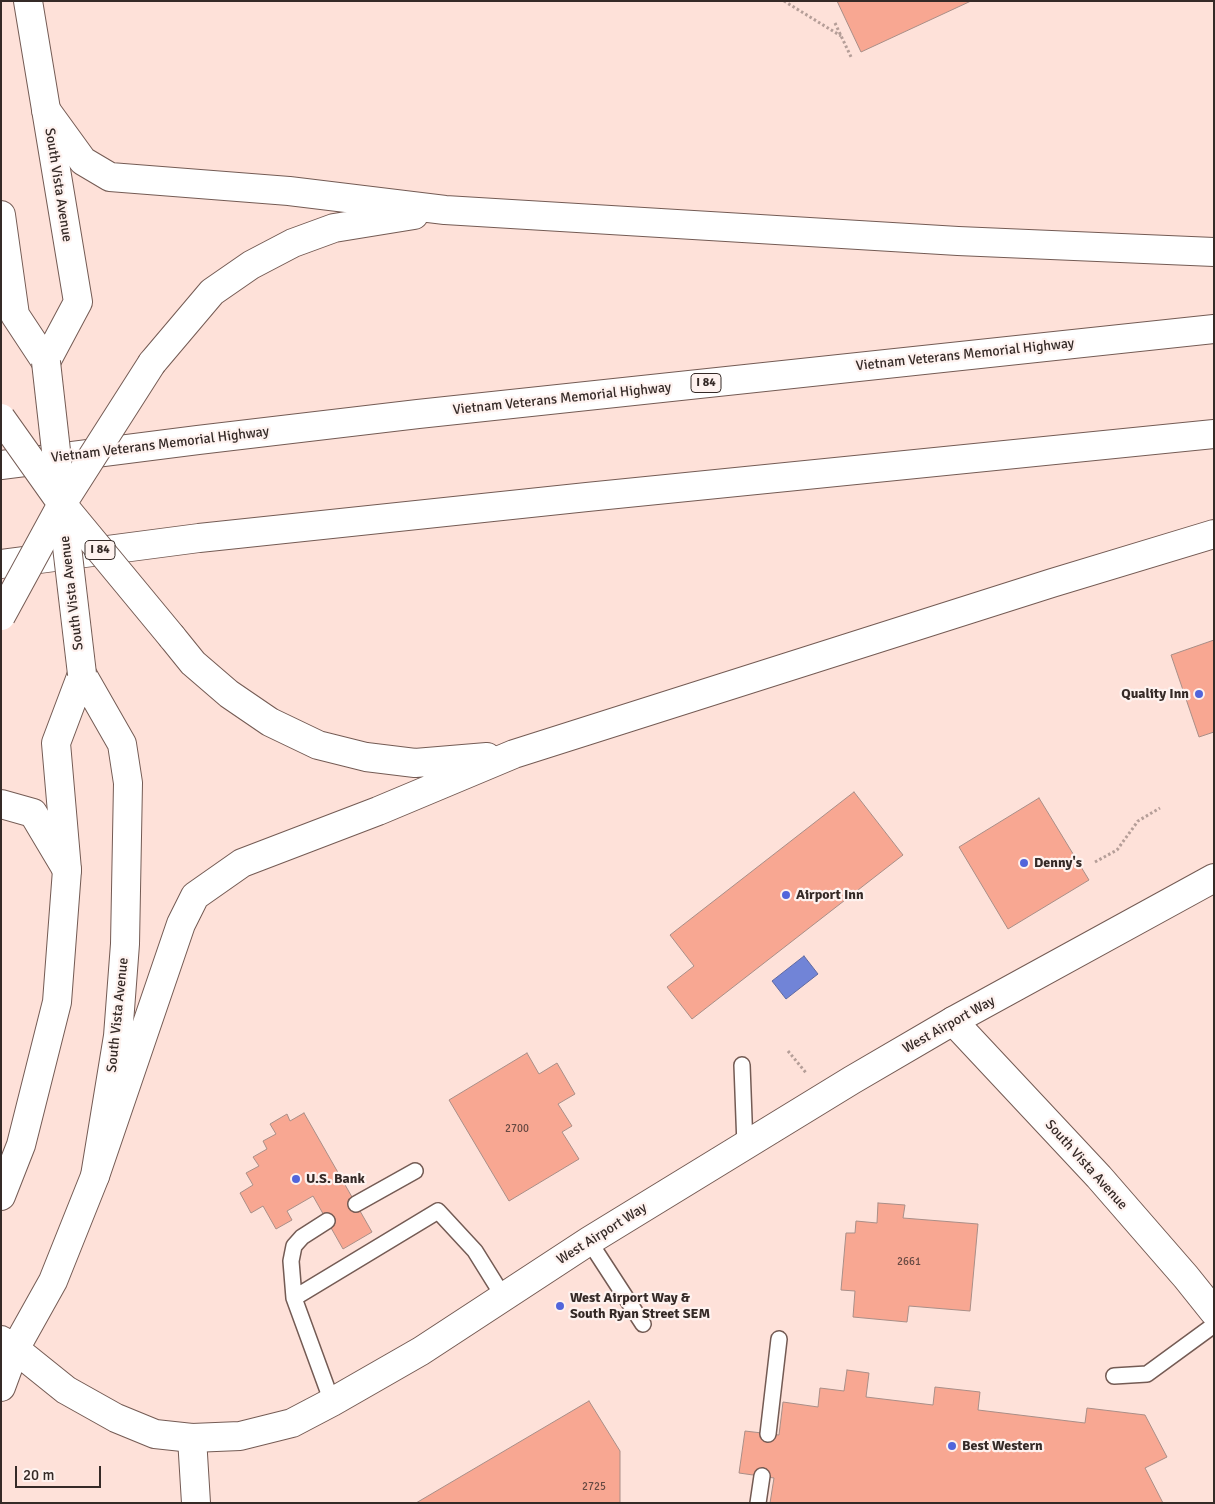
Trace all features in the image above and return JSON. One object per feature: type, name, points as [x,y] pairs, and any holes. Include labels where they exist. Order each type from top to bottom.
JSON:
[{"type":"main road","name":"South Vista Avenue","points":[[28,1],[78,302],[46,362]]},
{"type":"main road","points":[[46,110],[83,160],[110,177],[289,190],[445,210],[958,241],[1214,252]]},
{"type":"main road","points":[[1,616],[62,504],[152,362],[212,292],[251,266],[293,244],[334,228],[445,210]]},
{"type":"main road","name":"South Vista Avenue","points":[[1,215],[15,315],[46,362],[82,674],[122,744],[128,783],[125,944],[118,1036],[95,1176],[53,1281],[8,1344]]},
{"type":"main road","name":"Vietnam Veterans Memorial Highway","points":[[1,465],[408,416],[1214,329]]},
{"type":"main road","points":[[1,418],[62,504],[193,663],[229,694],[270,722],[318,745],[366,757],[415,764],[514,754]]},
{"type":"main road","name":"I 84","points":[[1,564],[199,538],[1214,434]]},
{"type":"main road","points":[[95,1176],[181,924],[195,896],[242,863],[378,811],[514,754],[1061,580],[1214,534]]},
{"type":"main road","name":"South Vista Avenue","points":[[1,1196],[21,1145],[57,1002],[68,870],[56,743],[82,674]]},
{"type":"main road","points":[[1,804],[33,813],[68,870]]},
{"type":"main road","name":"West Airport Way","points":[[8,1344],[66,1390],[116,1418],[154,1434],[192,1438],[240,1436],[292,1423],[421,1351],[589,1241],[852,1080],[953,1021],[1214,878]]},
{"type":"main road","name":"South Vista Avenue","points":[[953,1021],[1099,1177],[1214,1312]]},
{"type":"main road","points":[[1,1387],[8,1344]]},
{"type":"main road","points":[[192,1438],[196,1503]]},
{"type":"lane","points":[[742,1065],[745,1146]]},
{"type":"lane","points":[[356,1204],[415,1171]]},
{"type":"lane","points":[[294,1298],[438,1211],[476,1251],[504,1296]]},
{"type":"lane","points":[[327,1221],[302,1237],[294,1246],[291,1261],[294,1298],[332,1402]]},
{"type":"lane","points":[[589,1241],[643,1324]]},
{"type":"lane","points":[[1114,1376],[1146,1374],[1214,1325]]},
{"type":"lane","points":[[768,1434],[779,1339]]},
{"type":"lane","points":[[758,1503],[762,1476]]},
{"type":"path","points":[[784,1],[841,36]]},
{"type":"path","points":[[835,23],[852,59]]},
{"type":"path","points":[[1095,862],[1117,850],[1138,821],[1160,808]]},
{"type":"path","points":[[788,1051],[810,1079]]},
{"type":"water","points":[[804,956],[818,974],[786,999],[772,981]]},
{"type":"building","points":[[837,1],[971,1],[861,52]]},
{"type":"building","name":"Quality Inn","points":[[1214,640],[1214,732],[1199,737],[1171,655]]},
{"type":"building","name":"Airport Inn","points":[[854,792],[903,855],[692,1019],[667,987],[694,966],[670,935]]},
{"type":"building","name":"Denny's","points":[[1039,798],[1089,880],[1008,929],[959,847]]},
{"type":"building","points":[[527,1053],[539,1074],[557,1063],[575,1094],[558,1104],[572,1126],[562,1132],[579,1159],[509,1201],[449,1100]]},
{"type":"building","name":"U.S. Bank","points":[[304,1113],[372,1232],[343,1249],[313,1196],[287,1211],[292,1220],[276,1229],[263,1206],[251,1213],[240,1193],[253,1185],[246,1173],[259,1166],[253,1157],[267,1149],[263,1141],[276,1134],[270,1124],[287,1114],[290,1121]]},
{"type":"building","points":[[878,1203],[905,1205],[903,1218],[978,1224],[970,1311],[909,1306],[907,1322],[853,1317],[855,1291],[841,1290],[846,1233],[855,1233],[856,1221],[877,1223]]},
{"type":"building","name":"Best Western","points":[[847,1370],[869,1373],[866,1397],[933,1405],[935,1387],[980,1392],[978,1410],[1085,1423],[1087,1408],[1145,1415],[1167,1457],[1145,1468],[1163,1503],[770,1503],[774,1478],[739,1473],[745,1431],[779,1435],[783,1402],[818,1407],[820,1388],[844,1391]]},
{"type":"building","points":[[589,1401],[620,1451],[620,1503],[416,1503]]},
{"type":"place","name":"Quality Inn","points":[[1199,694]]},
{"type":"place","name":"Denny's","points":[[1024,863]]},
{"type":"place","name":"Airport Inn","points":[[786,895]]},
{"type":"place","name":"U.S. Bank","points":[[296,1179]]},
{"type":"place","name":"West Airport Way & South Ryan Street SEM","points":[[560,1306]]},
{"type":"place","name":"Best Western","points":[[952,1446]]}]
